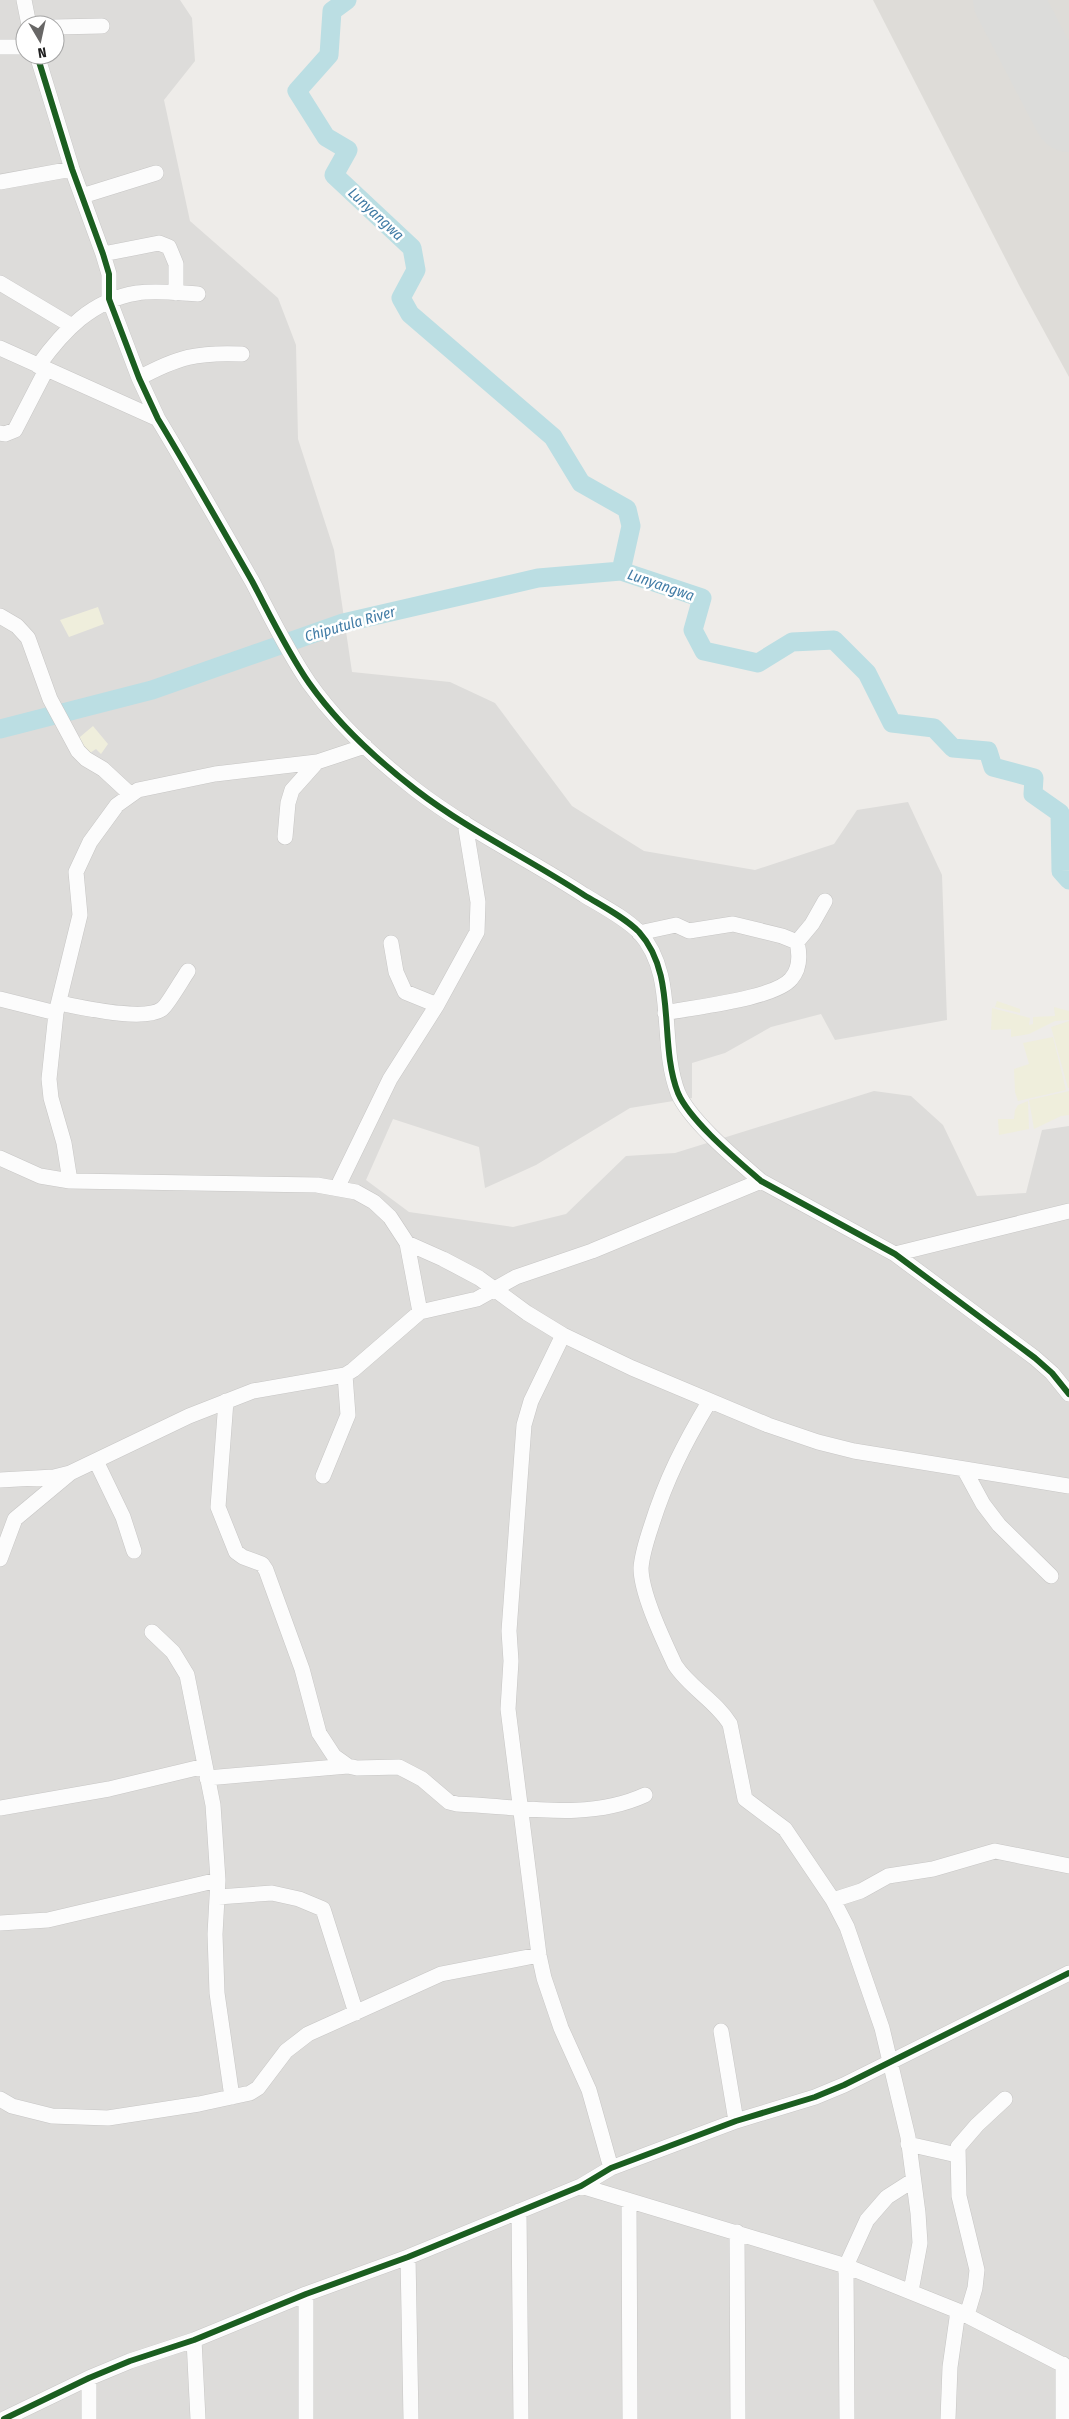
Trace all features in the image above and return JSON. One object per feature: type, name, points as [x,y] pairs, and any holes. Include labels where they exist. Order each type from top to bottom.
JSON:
[{"type":"street","points":[[24,0],[27,15]]},
{"type":"street","points":[[65,27],[102,26]]},
{"type":"street","points":[[0,47],[15,47]]},
{"type":"street","points":[[40,65],[72,169],[104,254],[109,274],[109,300],[139,378],[158,419],[310,684],[364,746],[416,790],[465,823],[548,872],[639,932],[661,976],[672,1064],[677,1090],[685,1107],[696,1120],[761,1181],[895,1254],[1035,1358],[1052,1373],[1069,1394]]},
{"type":"street","points":[[0,182],[72,169]]},
{"type":"street","points":[[82,196],[156,173]]},
{"type":"street","points":[[104,254],[159,243],[169,247],[176,264],[176,293]]},
{"type":"street","points":[[0,283],[72,326]]},
{"type":"street","points":[[0,433],[5,434],[15,430],[42,368],[72,326],[88,312],[109,300],[138,293],[198,294]]},
{"type":"street","points":[[0,348],[158,419]]},
{"type":"street","points":[[139,378],[163,365],[189,356],[213,353],[242,354]]},
{"type":"street","points":[[0,616],[17,626],[28,638],[58,718],[78,751],[86,759],[104,769],[130,794]]},
{"type":"street","points":[[70,1181],[64,1144],[51,1098],[49,1079],[57,1008],[80,915],[76,872],[90,842],[118,805],[130,794],[138,790],[164,783],[215,774],[318,762],[364,746]]},
{"type":"street","points":[[285,837],[288,803],[292,790],[318,762]]},
{"type":"street","points":[[337,1188],[390,1079],[436,1005],[477,932],[478,902],[465,823]]},
{"type":"street","points":[[797,942],[812,924],[825,901]]},
{"type":"street","points":[[639,932],[676,925],[689,931],[733,924],[782,936],[797,942]]},
{"type":"street","points":[[665,1013],[757,995],[782,986],[791,979],[797,970],[800,953],[797,942]]},
{"type":"street","points":[[391,943],[396,972],[405,992],[436,1005]]},
{"type":"street","points":[[0,999],[57,1008],[120,1014],[152,1014],[163,1009],[188,971]]},
{"type":"street","points":[[0,1158],[40,1176],[70,1181],[317,1185],[356,1192],[374,1202],[390,1217],[406,1243],[420,1312]]},
{"type":"street","points":[[0,1480],[54,1478],[70,1473],[165,1427],[253,1391],[345,1375],[420,1312],[477,1299],[516,1277],[592,1251],[761,1181]]},
{"type":"street","points":[[895,1254],[1069,1211]]},
{"type":"street","points":[[406,1243],[443,1259],[495,1288],[527,1314],[563,1335],[709,1402],[818,1442],[906,1461],[1069,1486]]},
{"type":"street","points":[[563,1335],[531,1401],[524,1426],[509,1631],[511,1661],[508,1709],[531,1902],[544,1978],[561,2028],[590,2090],[611,2168]]},
{"type":"street","points":[[323,1476],[348,1415],[345,1375]]},
{"type":"street","points":[[226,1402],[223,1459],[218,1495],[220,1518],[236,1552],[243,1557],[262,1564],[266,1570],[302,1669],[319,1733],[334,1756],[348,1766]]},
{"type":"street","points":[[709,1402],[680,1451],[662,1492],[646,1542],[642,1568],[645,1590],[675,1666],[680,1674],[724,1714],[730,1724],[745,1800],[785,1829],[833,1900],[847,1927],[891,2062],[908,2144],[920,2243],[911,2291]]},
{"type":"street","points":[[96,1461],[123,1517],[134,1551]]},
{"type":"street","points":[[964,1469],[982,1504],[999,1525],[1051,1576]]},
{"type":"street","points":[[0,1559],[16,1519],[70,1473]]},
{"type":"street","points":[[152,1632],[173,1652],[187,1675],[215,1816],[218,1880],[215,1934],[217,1993],[232,2097]]},
{"type":"street","points":[[0,1808],[206,1772],[348,1766],[357,1768],[399,1766],[422,1779],[449,1802],[521,1808],[582,1810],[616,1805],[646,1795]]},
{"type":"street","points":[[833,1900],[861,1891],[888,1876],[933,1869],[995,1851],[1069,1866]]},
{"type":"street","points":[[0,1922],[48,1920],[218,1880]]},
{"type":"street","points":[[218,1897],[272,1894],[299,1899],[324,1909],[356,2013]]},
{"type":"street","points":[[0,2099],[12,2106],[52,2116],[108,2118],[232,2097],[258,2088],[286,2051],[302,2038],[356,2013],[441,1974],[539,1955]]},
{"type":"street","points":[[4,2419],[89,2378],[130,2361],[194,2340],[306,2294],[408,2257],[581,2186],[611,2168],[736,2121],[815,2097],[891,2062],[1069,1973]]},
{"type":"street","points":[[721,2031],[736,2121]]},
{"type":"street","points":[[948,2419],[950,2367],[963,2313],[975,2288],[977,2270],[959,2196],[957,2155],[961,2141],[1005,2099]]},
{"type":"street","points":[[908,2144],[957,2155]]},
{"type":"street","points":[[847,2419],[846,2266],[867,2220],[887,2197],[912,2181]]},
{"type":"street","points":[[581,2186],[846,2266],[963,2313],[1066,2366],[1063,2419]]},
{"type":"street","points":[[629,2201],[630,2419]]},
{"type":"street","points":[[519,2211],[521,2419]]},
{"type":"street","points":[[737,2232],[738,2419]]},
{"type":"street","points":[[408,2257],[411,2419]]},
{"type":"street","points":[[306,2294],[306,2419]]},
{"type":"street","points":[[194,2340],[198,2419]]},
{"type":"street","points":[[89,2378],[89,2419]]},
{"type":"shaded area","points":[[0,0],[180,0],[192,18],[195,61],[164,100],[190,221],[278,298],[296,345],[298,439],[334,550],[352,672],[450,682],[495,703],[572,806],[644,851],[755,870],[834,844],[857,810],[908,802],[942,875],[947,1020],[835,1040],[821,1014],[771,1027],[725,1053],[692,1063],[692,1098],[630,1108],[536,1165],[485,1188],[479,1147],[393,1119],[366,1180],[409,1212],[513,1227],[566,1214],[626,1156],[675,1153],[874,1091],[911,1096],[943,1125],[977,1196],[1026,1193],[1042,1130],[1069,1126],[1069,2360],[1057,2354],[1058,2419],[0,2419]]},
{"type":"shaded area","points":[[873,0],[1069,0],[1069,377],[1020,287]]},
{"type":"green space","points":[[98,607],[104,624],[69,637],[60,620]]},
{"type":"green space","points":[[93,726],[108,744],[101,754],[96,749],[90,753],[74,742]]},
{"type":"green space","points":[[997,1001],[1020,1009],[1020,1013],[995,1007]]},
{"type":"green space","points":[[1054,1007],[1069,1011],[1069,1020],[1055,1021],[1029,1034],[1011,1037],[1011,1029],[991,1030],[992,1008],[1030,1018],[1029,1025],[1033,1024],[1033,1017],[1055,1016]]},
{"type":"green space","points":[[1069,1021],[1069,1088],[1068,1088],[1051,1027]]},
{"type":"green space","points":[[1053,1037],[1066,1090],[1018,1101],[1015,1092],[1014,1069],[1029,1064],[1023,1043]]},
{"type":"green space","points":[[1069,1091],[1069,1115],[1061,1116],[1034,1129],[1029,1100]]},
{"type":"green space","points":[[1028,1101],[1029,1129],[999,1135],[998,1119],[1014,1119],[1015,1110],[1018,1105]]},
{"type":"waterway","name":"Lunyangwa","points":[[347,0],[332,11],[329,55],[297,91],[326,137],[348,150],[334,175],[412,248],[416,270],[401,298],[410,314],[553,437],[581,483],[627,509],[631,526],[621,571],[702,598],[693,630],[704,651],[758,663],[792,642],[834,640],[867,673],[892,723],[934,728],[953,748],[988,751],[993,767],[1034,778],[1033,794],[1060,813],[1061,871],[1069,880]]},
{"type":"waterway","name":"Chiputula River","points":[[0,729],[152,690],[343,623],[538,578],[621,571]]},
{"type":"runway","points":[[1008,0],[1069,117]]},
{"type":"cycle path","points":[[40,65],[72,169],[109,274],[109,299],[139,378],[158,419],[252,581],[286,646],[320,698],[359,741],[436,805],[613,912],[639,932],[651,949],[659,968],[666,1009],[672,1073],[678,1093],[684,1104],[703,1128],[727,1151],[761,1181],[895,1254],[1035,1358],[1052,1373],[1069,1394]]},
{"type":"cycle path","points":[[4,2419],[89,2378],[130,2361],[194,2340],[306,2294],[408,2257],[581,2186],[611,2168],[736,2121],[815,2097],[844,2085],[1069,1973]]}]
